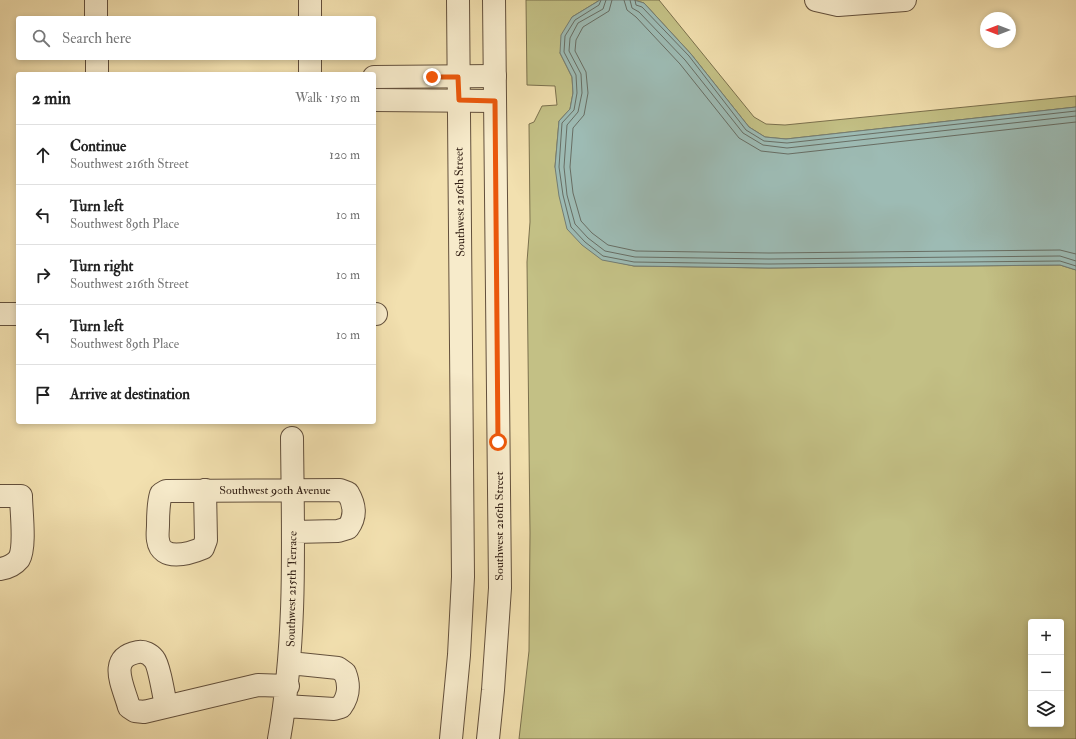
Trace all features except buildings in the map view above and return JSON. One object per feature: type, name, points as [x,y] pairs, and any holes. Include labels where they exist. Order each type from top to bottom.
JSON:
[{"type":"street","points":[[96,0],[96,16]]},
{"type":"street","points":[[310,0],[310,16]]},
{"type":"street","name":"Southwest 216th Street","points":[[451,739],[458,662],[463,577],[458,0]]},
{"type":"street","name":"Southwest 216th Street","points":[[488,739],[500,588],[494,0]]},
{"type":"street","points":[[816,0],[838,5],[906,0]]},
{"type":"street","points":[[97,60],[97,72]]},
{"type":"street","points":[[310,60],[310,72]]},
{"type":"street","points":[[376,77],[495,76]]},
{"type":"street","points":[[376,100],[495,101]]},
{"type":"street","points":[[0,314],[16,314]]},
{"type":"street","name":"Southwest 215th Terrace","points":[[279,739],[290,663],[293,622],[292,438]]},
{"type":"street","name":"Southwest 90th Avenue","points":[[205,490],[340,490],[348,493],[354,508],[353,520],[348,528],[338,531],[293,532]]},
{"type":"street","points":[[0,496],[21,496],[22,547],[19,558],[12,566],[0,569]]},
{"type":"street","points":[[166,706],[258,685],[286,696],[334,709],[341,707],[346,699],[349,689],[345,673],[338,668],[290,663]]},
{"type":"shaded area","points":[[526,0],[600,0],[572,17],[560,53],[572,77],[573,93],[570,109],[559,121],[555,167],[602,259],[634,266],[769,268],[1060,265],[1076,270],[1076,739],[519,739],[529,651],[530,533],[527,262],[530,222],[529,124],[534,122],[542,106],[557,105],[555,86],[527,85]]},
{"type":"shaded area","points":[[634,0],[659,0],[754,117],[766,124],[785,125],[1076,96],[1076,107],[786,139],[765,137],[749,127],[691,54],[644,3]]},
{"type":"water","points":[[600,0],[634,0],[644,3],[691,54],[749,127],[765,137],[786,139],[1076,107],[1076,270],[1060,265],[769,268],[634,266],[602,260],[582,245],[567,229],[559,196],[555,167],[559,121],[570,109],[573,93],[572,77],[560,53],[561,35],[572,17]]},
{"type":"route","points":[[432,77],[458,77],[459,100],[495,101],[498,442]]}]
